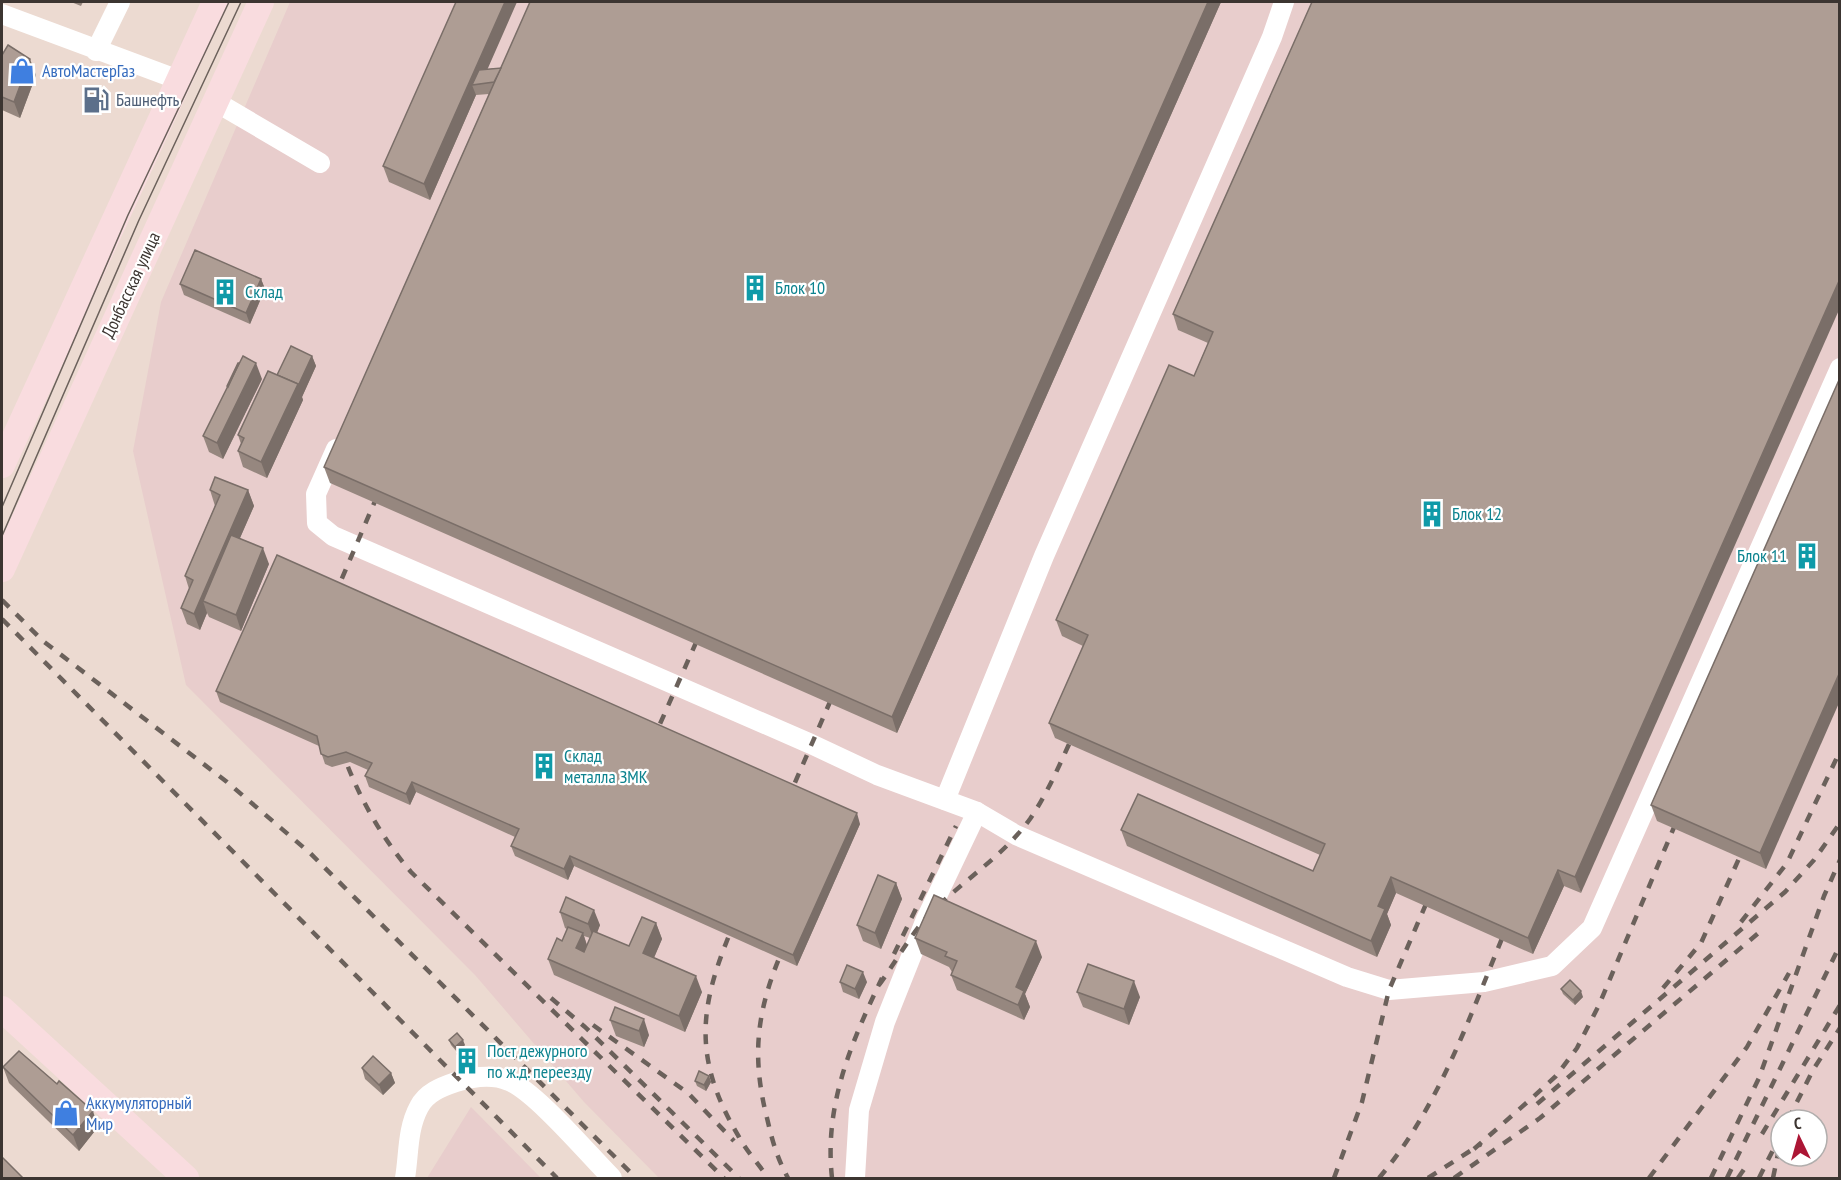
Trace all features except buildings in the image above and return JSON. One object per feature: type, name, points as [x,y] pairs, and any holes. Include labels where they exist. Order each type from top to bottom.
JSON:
[{"type":"main road","points":[[2,465],[215,2]]},
{"type":"main road","name":"Донбасская улица","points":[[2,569],[261,2]]},
{"type":"main road","points":[[2,1009],[184,1178]]},
{"type":"street","points":[[96,51],[120,2]]},
{"type":"street","points":[[945,800],[1044,556],[1272,38],[1284,2]]},
{"type":"street","points":[[2,14],[96,51],[179,80]]},
{"type":"street","points":[[216,102],[320,162]]},
{"type":"street","points":[[1189,226],[1210,236]]},
{"type":"street","points":[[345,429],[316,494],[317,523],[324,531],[878,775],[977,812],[1016,835],[1347,977],[1389,990],[1484,982],[1552,966],[1592,928],[1839,368]]},
{"type":"street","points":[[855,1179],[859,1110],[885,1022],[926,919],[977,812]]},
{"type":"street","points":[[405,1179],[411,1131],[419,1105],[437,1089],[460,1081],[484,1077],[509,1081],[529,1094],[612,1179]]},
{"type":"shaded area","points":[[290,2],[1839,2],[1839,1178],[659,1178],[584,1102],[475,975],[186,685],[133,451],[161,302]]},
{"type":"shaded area","points":[[471,1107],[541,1178],[427,1178]]},
{"type":"tram line","points":[[2,507],[128,215],[229,2]]},
{"type":"tram line","points":[[2,536],[139,220],[241,2]]},
{"type":"railway","points":[[334,597],[381,487]]},
{"type":"railway","points":[[2,600],[43,641],[227,782],[310,853],[636,1178]]},
{"type":"railway","points":[[2,619],[557,1178]]},
{"type":"railway","points":[[652,742],[702,629]]},
{"type":"railway","points":[[787,801],[836,688]]},
{"type":"railway","points":[[879,985],[927,917],[1007,846],[1030,819],[1049,786],[1076,729]]},
{"type":"railway","points":[[341,748],[370,813],[389,844],[411,872],[724,1178]]},
{"type":"railway","points":[[1741,922],[1787,863],[1840,751]]},
{"type":"railway","points":[[1474,1149],[1556,1076],[1577,1048],[1599,1005],[1680,813]]},
{"type":"railway","points":[[1537,1104],[1785,892],[1814,860],[1840,823]]},
{"type":"railway","points":[[894,954],[956,826]]},
{"type":"railway","points":[[1663,988],[1701,943],[1746,843]]},
{"type":"railway","points":[[1711,1178],[1759,1078],[1824,896],[1840,860]]},
{"type":"railway","points":[[1334,1178],[1362,1102],[1389,990],[1432,890]]},
{"type":"railway","points":[[736,919],[714,977],[708,1003],[707,1054],[723,1107],[742,1142],[768,1178]]},
{"type":"railway","points":[[1379,1178],[1401,1150],[1437,1089],[1453,1057],[1508,924]]},
{"type":"railway","points":[[1454,1178],[1540,1118],[1762,930]]},
{"type":"railway","points":[[786,942],[776,965],[763,1008],[758,1049],[759,1071],[767,1118],[775,1149],[788,1178]]},
{"type":"railway","points":[[1727,1178],[1840,945]]},
{"type":"railway","points":[[1649,1178],[1747,1047],[1789,973]]},
{"type":"railway","points":[[832,1178],[832,1125],[842,1075],[860,1026],[882,978]]},
{"type":"railway","points":[[551,998],[585,1027],[739,1178]]},
{"type":"railway","points":[[1762,1134],[1840,1005]]},
{"type":"railway","points":[[593,1025],[688,1093],[734,1141]]},
{"type":"railway","points":[[1794,1108],[1813,1070],[1840,1028]]},
{"type":"railway","points":[[1428,1178],[1481,1144]]},
{"type":"railway","points":[[1759,1178],[1769,1158]]},
{"type":"railway","points":[[1738,1178],[1747,1165]]},
{"type":"railway","points":[[1773,1178],[1775,1168]]},
{"type":"place","name":"АвтоМастерГаз","points":[[22,71]]},
{"type":"place","name":"Башнефть","points":[[96,100]]},
{"type":"place","name":"Блок 10","points":[[755,288]]},
{"type":"place","name":"Склад","points":[[225,292]]},
{"type":"place","name":"Блок 12","points":[[1432,514]]},
{"type":"place","name":"Блок 11","points":[[1807,556]]},
{"type":"place","name":"Склад металла ЗМК","points":[[544,766]]},
{"type":"place","name":"Пост дежурного по ж.д. переезду","points":[[467,1061]]},
{"type":"place","name":"Аккумуляторный Мир","points":[[66,1113]]}]
